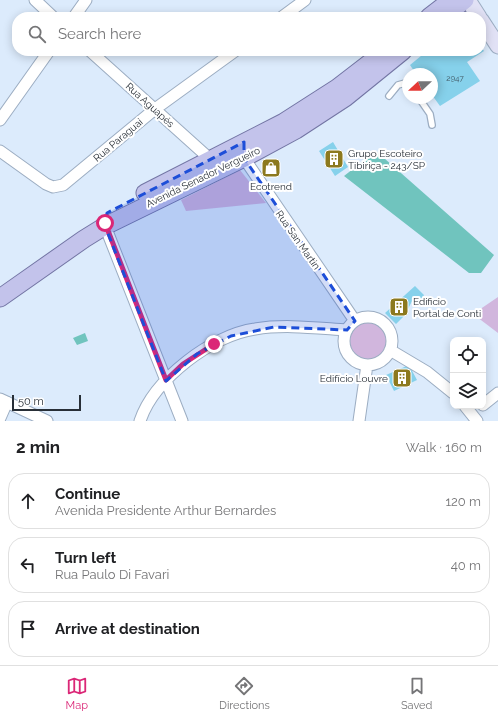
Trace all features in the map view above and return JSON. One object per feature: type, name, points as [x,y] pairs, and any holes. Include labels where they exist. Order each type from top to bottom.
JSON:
[{"type":"main road","points":[[435,12],[451,0]]},
{"type":"main road","points":[[450,12],[466,0],[475,12]]},
{"type":"main road","points":[[486,28],[498,46]]},
{"type":"main road","name":"Avenida Senador Vergueiro","points":[[0,286],[89,222],[106,220],[195,181],[337,88],[379,56]]},
{"type":"main road","name":"Avenida Senador Vergueiro","points":[[0,298],[84,239],[106,220],[210,159],[244,150],[326,112],[397,56]]},
{"type":"main road","points":[[195,181],[210,159]]},
{"type":"street","points":[[35,0],[48,12]]},
{"type":"street","points":[[78,12],[86,0]]},
{"type":"street","points":[[287,12],[297,2]]},
{"type":"street","points":[[0,120],[45,56]]},
{"type":"street","name":"Rua Aguapés","points":[[96,56],[210,159]]},
{"type":"street","name":"Rua Paraguai","points":[[0,151],[46,184],[58,187],[68,183],[155,109],[228,56]]},
{"type":"street","name":"Rua San Martin","points":[[244,150],[355,321]]},
{"type":"street","points":[[106,220],[182,421]]},
{"type":"street","points":[[371,317],[385,325],[391,340],[390,350],[380,361],[367,365],[357,362],[349,355],[344,340],[347,330],[355,321],[371,317]]},
{"type":"street","points":[[140,421],[150,399],[166,380],[183,364],[203,350],[231,336],[253,329],[295,327],[347,330]]},
{"type":"street","points":[[390,350],[432,375],[450,390]]},
{"type":"street","points":[[359,421],[367,365]]},
{"type":"street","points":[[486,402],[498,393]]},
{"type":"street","points":[[0,418],[4,401],[47,421]]},
{"type":"lane","points":[[389,96],[398,85],[402,84]]},
{"type":"lane","points":[[423,104],[430,114],[432,125]]},
{"type":"highlighted area","points":[[244,142],[244,158],[276,208],[355,321],[347,330],[274,327],[231,336],[197,354],[166,381],[105,226],[107,213]]},
{"type":"shaded area","points":[[376,151],[494,255],[481,273],[469,273],[344,176]]},
{"type":"shaded area","points":[[240,170],[266,203],[186,211],[181,200]]},
{"type":"shaded area","points":[[498,297],[498,333],[473,314]]},
{"type":"shaded area","points":[[364,319],[372,319],[384,325],[390,337],[390,345],[384,357],[372,363],[364,363],[352,357],[346,345],[346,337],[352,325]]},
{"type":"shaded area","points":[[85,333],[88,341],[77,345],[73,338]]},
{"type":"building","points":[[421,56],[476,56],[467,62],[480,81],[440,106],[438,103],[438,68],[412,68],[410,65]]},
{"type":"building","name":"Grupo Escoteiro Tibiriça - 243/SP","points":[[333,142],[348,167],[335,176],[319,151]]},
{"type":"building","name":"Edificio Portal de Conti","points":[[415,286],[424,295],[419,305],[412,301],[405,315],[396,324],[385,313]]},
{"type":"building","name":"Edifício Louvre","points":[[409,365],[417,380],[394,391],[386,375]]},
{"type":"place","name":"Grupo Escoteiro Tibiriça - 243/SP","points":[[334,159]]},
{"type":"place","name":"Ecotrend","points":[[271,168]]},
{"type":"place","name":"Edificio Portal de Conti","points":[[399,307]]},
{"type":"place","name":"Edifício Louvre","points":[[402,378]]},
{"type":"route","points":[[105,223],[166,380],[183,364],[214,344]]}]
